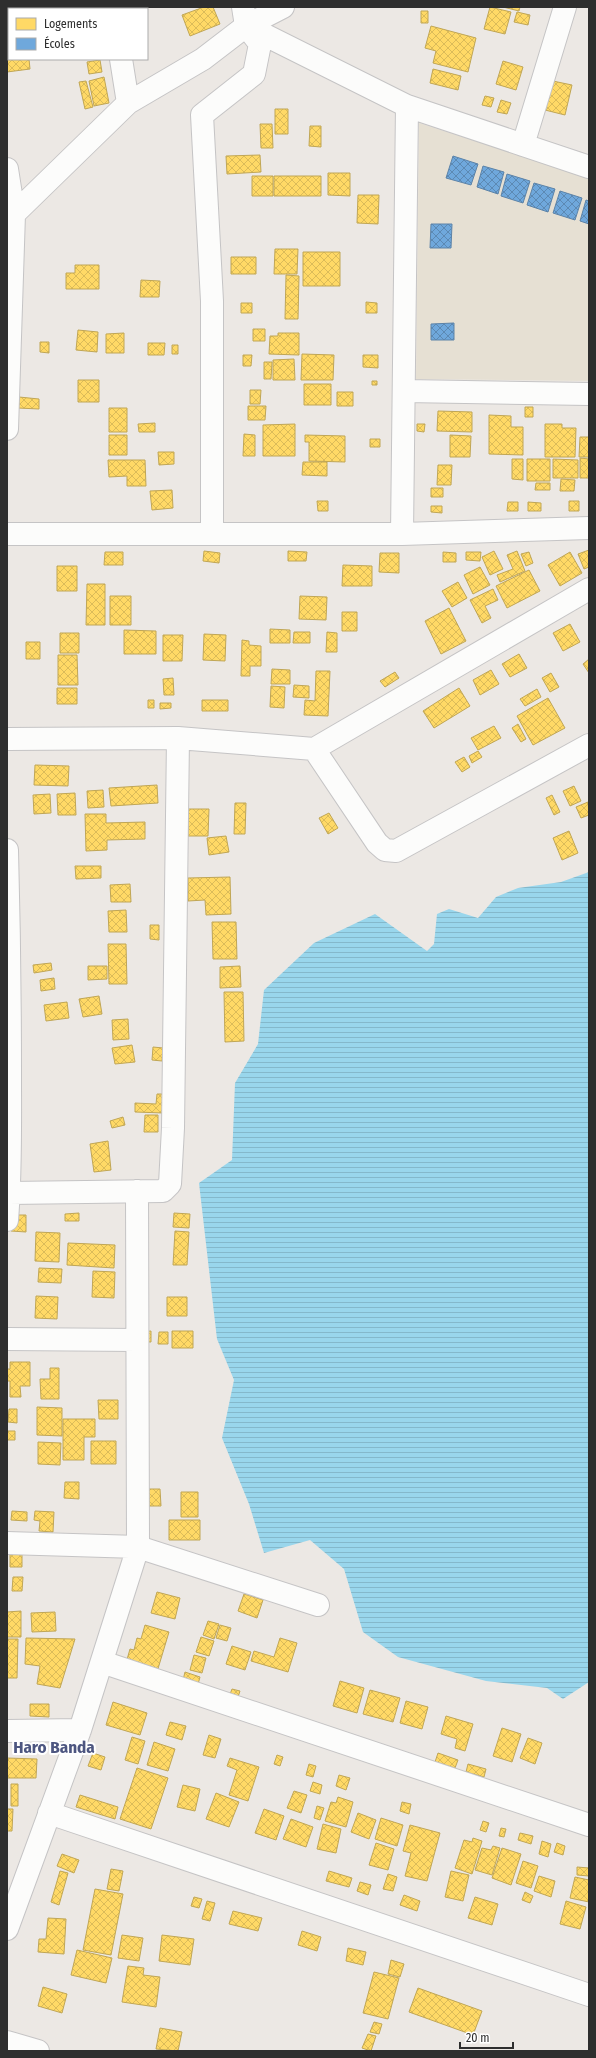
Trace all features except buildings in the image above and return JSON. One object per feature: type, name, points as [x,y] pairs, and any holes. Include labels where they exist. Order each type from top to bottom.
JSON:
[{"type":"street","points":[[9,214],[128,103],[203,59],[245,16],[284,7]]},
{"type":"street","points":[[523,145],[565,7]]},
{"type":"street","points":[[245,16],[407,106],[589,167]]},
{"type":"street","points":[[212,534],[212,302],[202,115],[254,74],[260,44],[245,16]]},
{"type":"street","points":[[121,60],[128,103]]},
{"type":"street","points":[[402,534],[405,390],[407,106]]},
{"type":"street","points":[[7,169],[9,214],[7,429]]},
{"type":"street","points":[[405,390],[589,394]]},
{"type":"street","points":[[7,534],[402,534],[589,528]]},
{"type":"street","points":[[7,739],[178,738],[314,749],[589,589]]},
{"type":"street","points":[[9,1193],[164,1191],[170,1184],[178,738]]},
{"type":"street","points":[[314,749],[377,843],[385,850],[396,851],[589,745]]},
{"type":"street","points":[[7,850],[9,1193],[7,1220]]},
{"type":"street","points":[[7,1929],[80,1730],[138,1547],[137,1191]]},
{"type":"street","points":[[7,1340],[137,1340]]},
{"type":"street","points":[[7,1543],[138,1547],[318,1606]]},
{"type":"street","points":[[102,1662],[589,1825]]},
{"type":"street","points":[[7,1731],[80,1730]]},
{"type":"street","points":[[49,1813],[589,1995]]},
{"type":"street","points":[[7,2042],[38,2051]]},
{"type":"shaded area","points":[[419,123],[589,178],[589,381],[416,379]]},
{"type":"water","points":[[589,872],[589,1682],[563,1699],[547,1688],[486,1681],[398,1657],[363,1632],[344,1569],[310,1540],[264,1553],[249,1504],[222,1438],[234,1380],[217,1339],[199,1183],[232,1160],[235,1083],[258,1044],[264,990],[314,943],[375,914],[427,951],[434,944],[437,914],[449,909],[478,918],[496,897],[518,888],[561,882]]},
{"type":"district","name":"Haro Banda","points":[[54,1747]]}]
